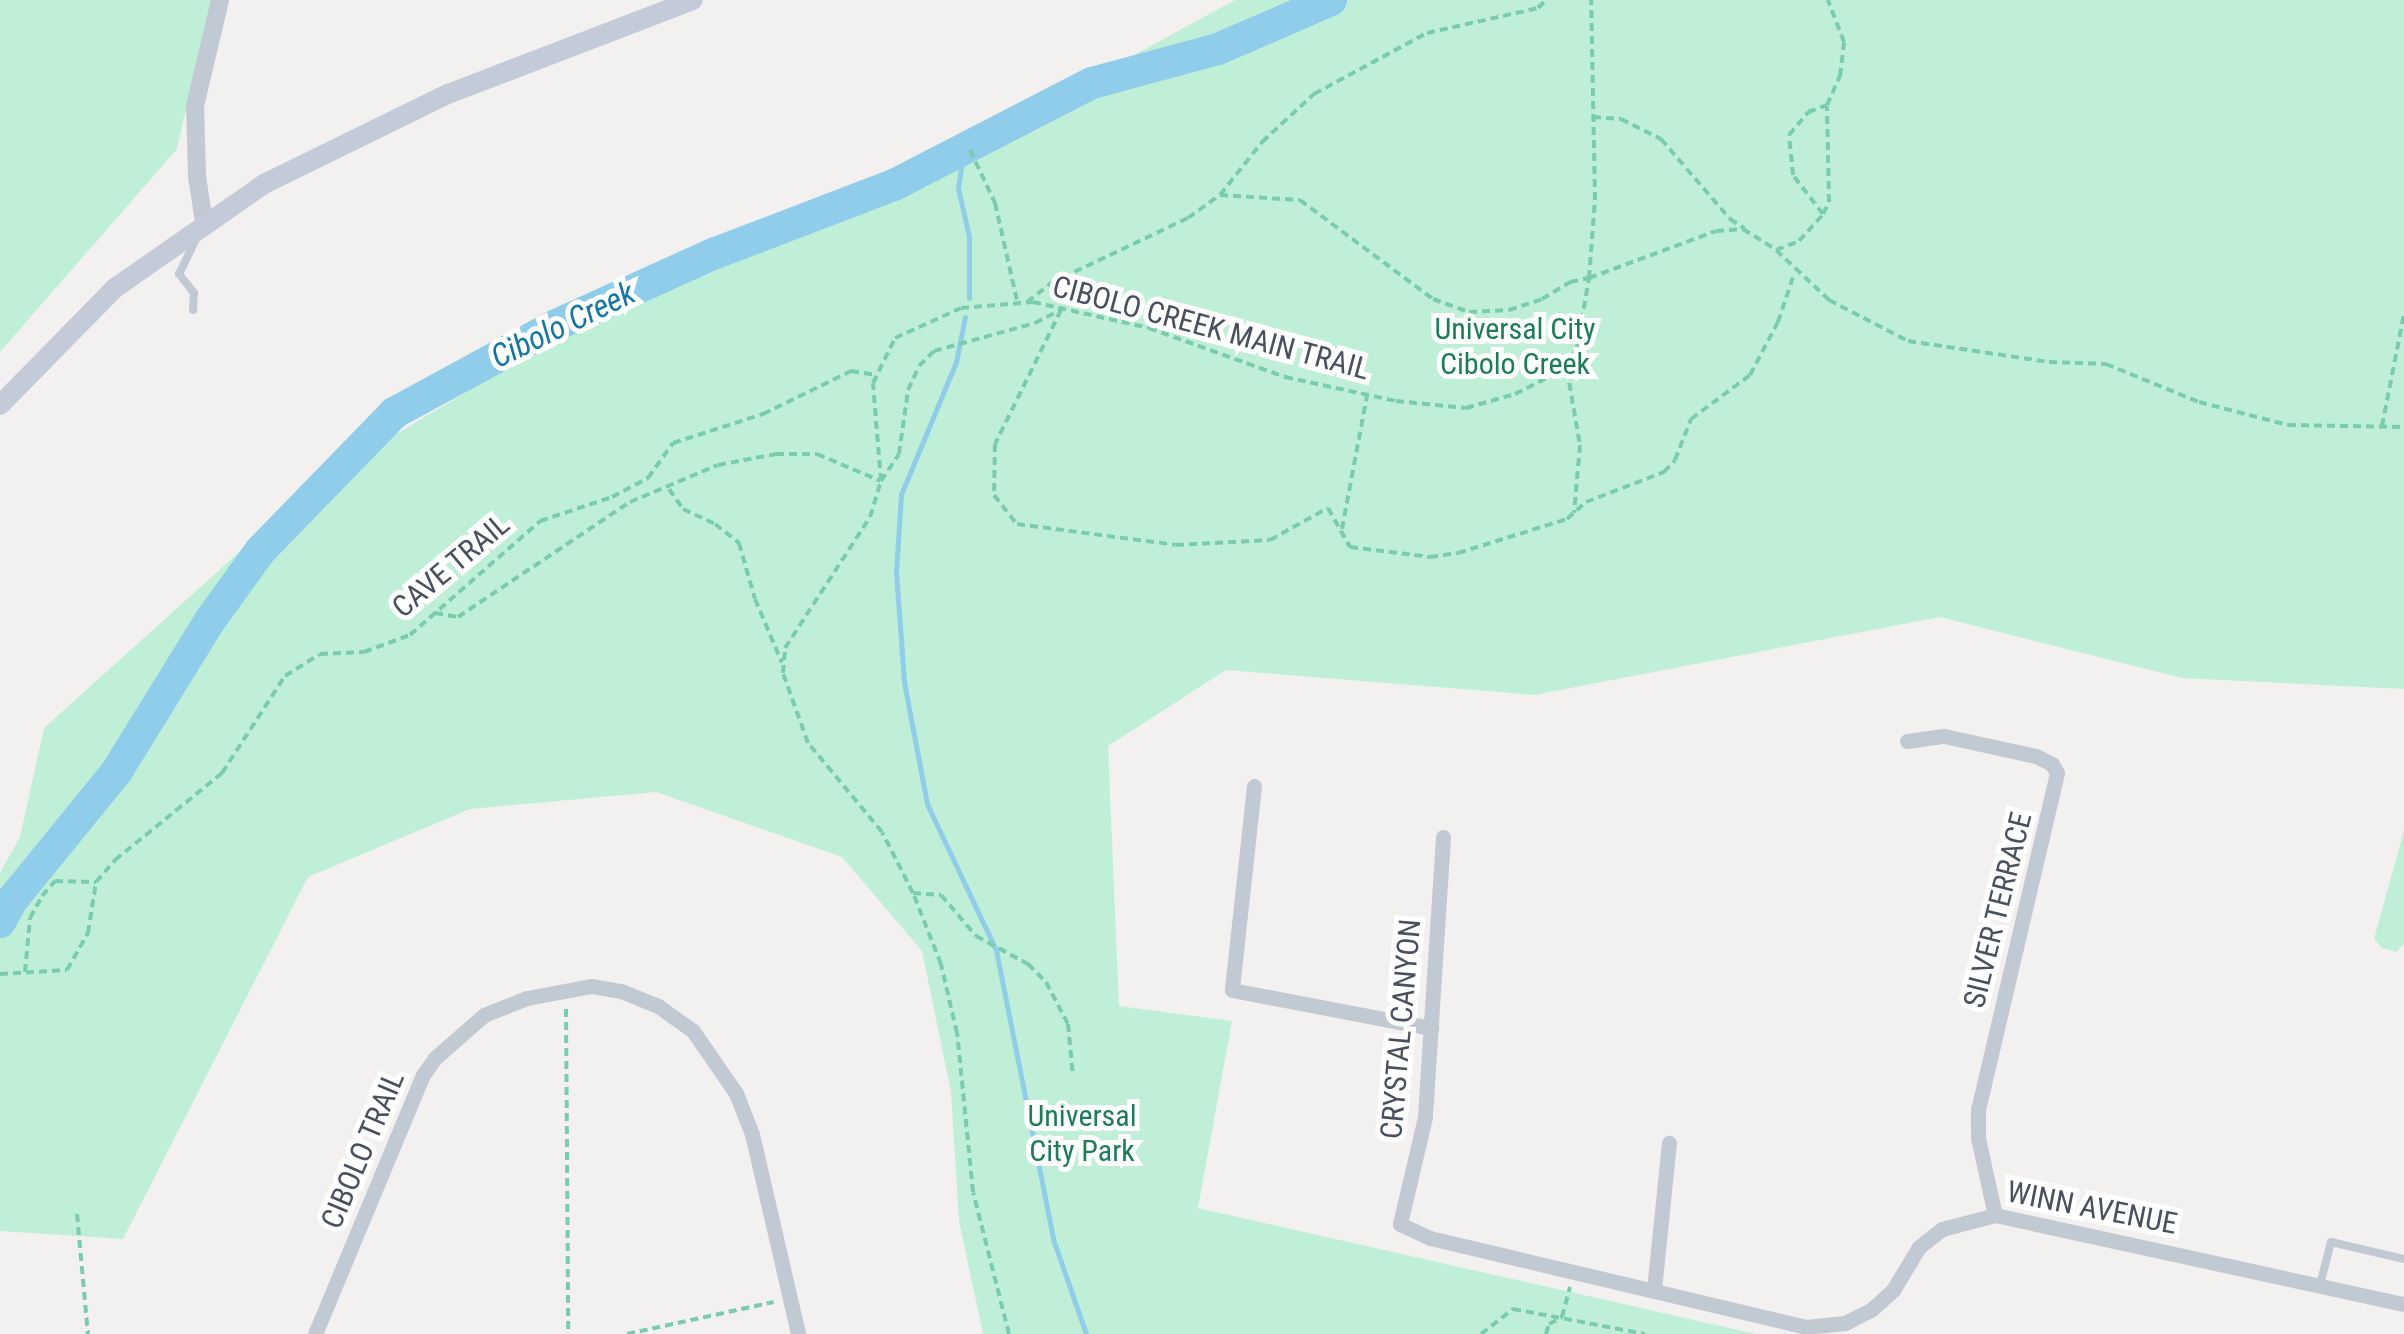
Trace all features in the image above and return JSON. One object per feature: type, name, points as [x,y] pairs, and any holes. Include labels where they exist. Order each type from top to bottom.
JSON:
[{"type":"main road","points":[[0,404],[114,288],[264,184],[371,128],[694,0]]},
{"type":"street","points":[[202,224],[196,176],[195,106],[220,0]]},
{"type":"street","name":"SILVER TERRACE","points":[[1908,741],[1944,736],[2018,752],[2052,764],[2057,773],[1978,1110],[1978,1138],[1995,1215]]},
{"type":"street","points":[[1254,786],[1232,990],[1431,1028]]},
{"type":"street","name":"CRYSTAL CANYON","points":[[1400,1224],[1422,1132],[1444,837]]},
{"type":"street","name":"CIBOLO TRAIL","points":[[315,1334],[423,1075],[435,1058],[484,1015],[566,988],[592,986],[621,991],[658,1006],[693,1031],[736,1093],[752,1134],[798,1334]]},
{"type":"street","points":[[1654,1290],[1669,1143]]},
{"type":"street","name":"WINN AVENUE","points":[[1400,1224],[1430,1238],[1806,1326],[1845,1323],[1872,1310],[1893,1290],[1920,1247],[1942,1228],[1995,1215],[2404,1304]]},
{"type":"lane","points":[[193,310],[194,294],[180,274],[202,224]]},
{"type":"lane","points":[[2320,1285],[2331,1242],[2404,1258]]},
{"type":"path","points":[[1534,0],[1538,8]]},
{"type":"path","points":[[1027,302],[1051,283],[1188,218],[1220,195],[1262,142],[1314,94],[1427,32],[1538,8],[1546,0]]},
{"type":"path","points":[[1574,513],[1578,416],[1566,368],[1577,348],[1590,278],[1595,200],[1591,0]]},
{"type":"path","points":[[1776,250],[1799,241],[1829,202],[1827,105],[1840,76],[1844,42],[1828,0]]},
{"type":"path","points":[[1822,214],[1793,174],[1789,135],[1808,112],[1827,105]]},
{"type":"path","points":[[1592,117],[1621,119],[1661,139],[1730,218],[1776,250],[1829,300],[1908,340],[2048,362],[2106,364],[2199,402],[2288,425],[2404,427]]},
{"type":"path","points":[[970,150],[995,203],[1017,301]]},
{"type":"path","points":[[1220,195],[1300,200],[1433,299],[1469,312],[1509,310],[1542,299],[1570,282],[1716,232],[1748,231]]},
{"type":"path","points":[[1061,310],[996,444],[994,495],[1017,524],[1176,545],[1270,540],[1328,508],[1350,546],[1430,556],[1458,553],[1566,520],[1586,502],[1664,472],[1675,460],[1690,419],[1750,375],[1778,322],[1795,272]]},
{"type":"path","name":"CIBOLO CREEK MAIN TRAIL","points":[[783,668],[785,648],[870,517],[880,481],[873,415],[876,375],[894,338],[923,322],[960,308],[1027,302],[1148,328],[1284,377],[1367,395],[1466,408],[1514,394],[1566,368]]},
{"type":"path","points":[[434,612],[458,617],[606,516],[718,465],[776,454],[818,454],[880,481],[899,454],[908,390],[919,366],[946,346],[1061,310]]},
{"type":"path","points":[[2382,426],[2404,314]]},
{"type":"path","name":"CAVE TRAIL","points":[[96,882],[115,860],[222,773],[285,676],[320,654],[364,652],[410,635],[540,520],[612,497],[648,478],[673,443],[763,414],[851,371],[876,375]]},
{"type":"path","points":[[1342,529],[1367,395]]},
{"type":"path","points":[[648,478],[656,493]]},
{"type":"path","points":[[669,489],[683,510],[716,524],[739,543],[755,599],[808,743],[882,832],[913,893],[941,964],[956,1033],[974,1192],[1009,1334]]},
{"type":"path","points":[[0,974],[25,973],[68,970],[88,933],[96,882],[55,881],[42,896],[30,918],[25,973]]},
{"type":"path","points":[[913,893],[942,894],[986,943],[1028,964],[1057,1000],[1068,1024],[1073,1076]]},
{"type":"path","points":[[566,988],[568,1334]]},
{"type":"path","points":[[76,1214],[88,1334]]},
{"type":"path","points":[[1546,1334],[1549,1324],[1562,1317],[1574,1271]]},
{"type":"path","points":[[627,1334],[790,1299]]},
{"type":"path","points":[[1481,1334],[1513,1309],[1645,1334]]},
{"type":"green space","points":[[0,0],[211,0],[177,149],[0,352]]},
{"type":"green space","name":"Universal City Cibolo Creek","points":[[1235,0],[2404,0],[2404,689],[2182,678],[1940,617],[1534,695],[1226,670],[1108,746],[1119,1006],[1232,1021],[1198,1208],[1756,1334],[983,1334],[959,1221],[951,1092],[922,951],[842,857],[656,792],[470,809],[308,877],[123,1239],[0,1231],[0,873],[20,837],[44,728],[318,481],[728,235],[964,148]]},
{"type":"green space","points":[[2404,830],[2404,944],[2396,952],[2382,948],[2374,939]]},
{"type":"waterway","name":"Cibolo Creek","points":[[0,922],[13,899],[117,771],[211,619],[261,550],[394,413],[554,326],[713,254],[894,185],[1092,83],[1218,49],[1331,0]]},
{"type":"waterway","points":[[964,148],[958,188],[969,237],[969,298]]},
{"type":"waterway","points":[[965,317],[956,362],[901,495],[896,572],[904,682],[927,804],[996,950],[1053,1239],[1086,1334]]},
{"type":"park label","name":"Universal City Park","points":[[1082,1133]]}]
